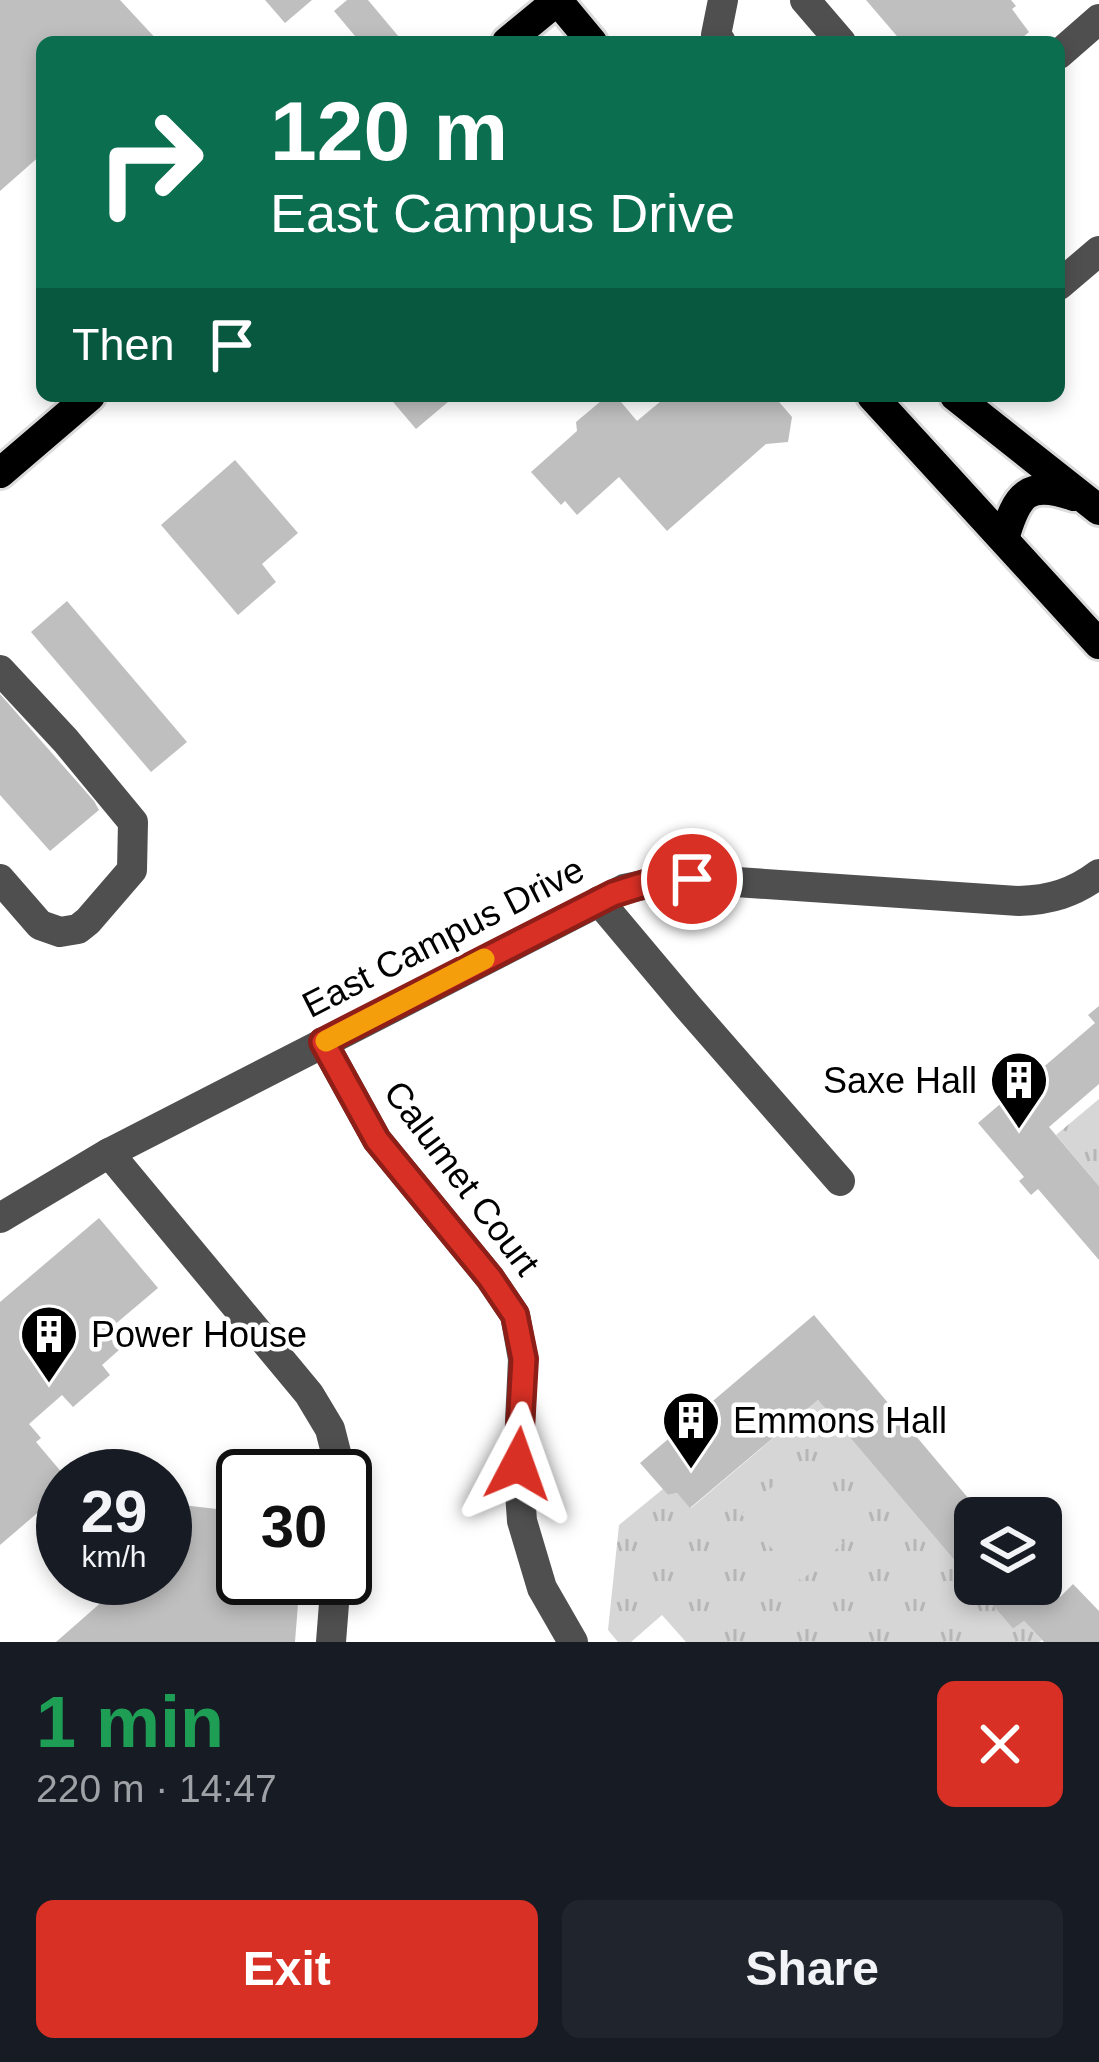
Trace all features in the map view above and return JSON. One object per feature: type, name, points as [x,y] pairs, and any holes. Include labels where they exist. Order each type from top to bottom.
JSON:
[{"type":"main road","points":[[514,36],[558,0],[587,36]]},
{"type":"main road","points":[[0,473],[83,402]]},
{"type":"main road","points":[[878,402],[1099,644]]},
{"type":"main road","points":[[963,402],[1092,505]]},
{"type":"main road","points":[[1004,539],[1013,512],[1034,490],[1052,488],[1092,505]]},
{"type":"street","points":[[717,36],[723,0]]},
{"type":"street","points":[[805,0],[836,36]]},
{"type":"street","points":[[1065,49],[1099,19]]},
{"type":"street","points":[[1065,280],[1099,251]]},
{"type":"street","points":[[0,670],[67,741],[133,822],[132,870],[78,929],[60,932],[40,925],[0,879]]},
{"type":"street","name":"East Campus Drive","points":[[0,1218],[109,1153],[624,889],[672,879],[1002,902],[1072,891],[1099,874]]},
{"type":"street","points":[[599,901],[841,1181]]},
{"type":"street","name":"Calumet Court","points":[[323,1042],[377,1140],[515,1315],[524,1359],[518,1464],[522,1521],[542,1588],[573,1642]]},
{"type":"street","points":[[109,1153],[322,1412],[338,1449]]},
{"type":"street","points":[[331,1642],[334,1605]]},
{"type":"green space","points":[[1099,1099],[1099,1186],[1056,1135]]},
{"type":"green space","points":[[818,1400],[954,1560],[954,1605],[993,1605],[1013,1629],[1024,1621],[1042,1640],[686,1642],[662,1615],[631,1642],[618,1642],[608,1630],[619,1525],[663,1489],[668,1495],[677,1493],[691,1508]]},
{"type":"green space","points":[[787,1474],[843,1543],[801,1581],[741,1514]]},
{"type":"building","points":[[0,0],[120,0],[153,36],[36,36],[36,159],[0,191]]},
{"type":"building","points":[[265,0],[312,0],[285,23]]},
{"type":"building","points":[[347,0],[368,0],[398,36],[355,36],[334,11]]},
{"type":"building","points":[[866,0],[1011,0],[1029,32],[1024,36],[897,36]]},
{"type":"building","points":[[393,402],[448,402],[416,429]]},
{"type":"building","points":[[600,402],[621,402],[637,421],[660,402],[779,402],[792,417],[788,442],[766,444],[667,531],[619,477],[577,515],[565,501],[561,505],[531,472],[577,431],[576,422]]},
{"type":"building","points":[[235,460],[298,533],[262,564],[276,582],[238,615],[161,525]]},
{"type":"building","points":[[67,601],[187,742],[151,772],[31,632]]},
{"type":"building","points":[[0,694],[99,810],[50,851],[0,795]]},
{"type":"building","name":"Saxe Hall","points":[[1099,1006],[1099,1084],[1049,1127],[1099,1186],[1099,1260],[1038,1189],[1031,1195],[1019,1181],[1024,1177],[978,1123],[1095,1023],[1088,1015]]},
{"type":"building","name":"Power House","points":[[99,1218],[158,1288],[113,1326],[127,1343],[102,1365],[110,1375],[73,1407],[62,1395],[29,1424],[41,1438],[36,1442],[42,1449],[36,1449],[36,1514],[0,1545],[0,1302]]},
{"type":"building","name":"Emmons Hall","points":[[814,1315],[967,1497],[954,1497],[954,1560],[818,1400],[690,1508],[677,1493],[668,1495],[640,1463]]},
{"type":"building","points":[[192,1506],[216,1509],[216,1605],[298,1605],[295,1642],[56,1642],[98,1605],[192,1605]]},
{"type":"building","name":"Emmons Hall","points":[[1073,1584],[1099,1611],[1099,1642],[1044,1642],[1024,1621],[1013,1629],[993,1605],[1062,1605],[1062,1595]]},
{"type":"slow traffic","points":[[326,1041],[484,959]]},
{"type":"place","name":"Saxe Hall","points":[[1019,1131]]},
{"type":"place","name":"Power House","points":[[49,1385]]},
{"type":"place","name":"Emmons Hall","points":[[691,1471]]},
{"type":"route","points":[[518,1464],[524,1359],[515,1315],[377,1140],[323,1042],[624,889],[692,879]]}]
